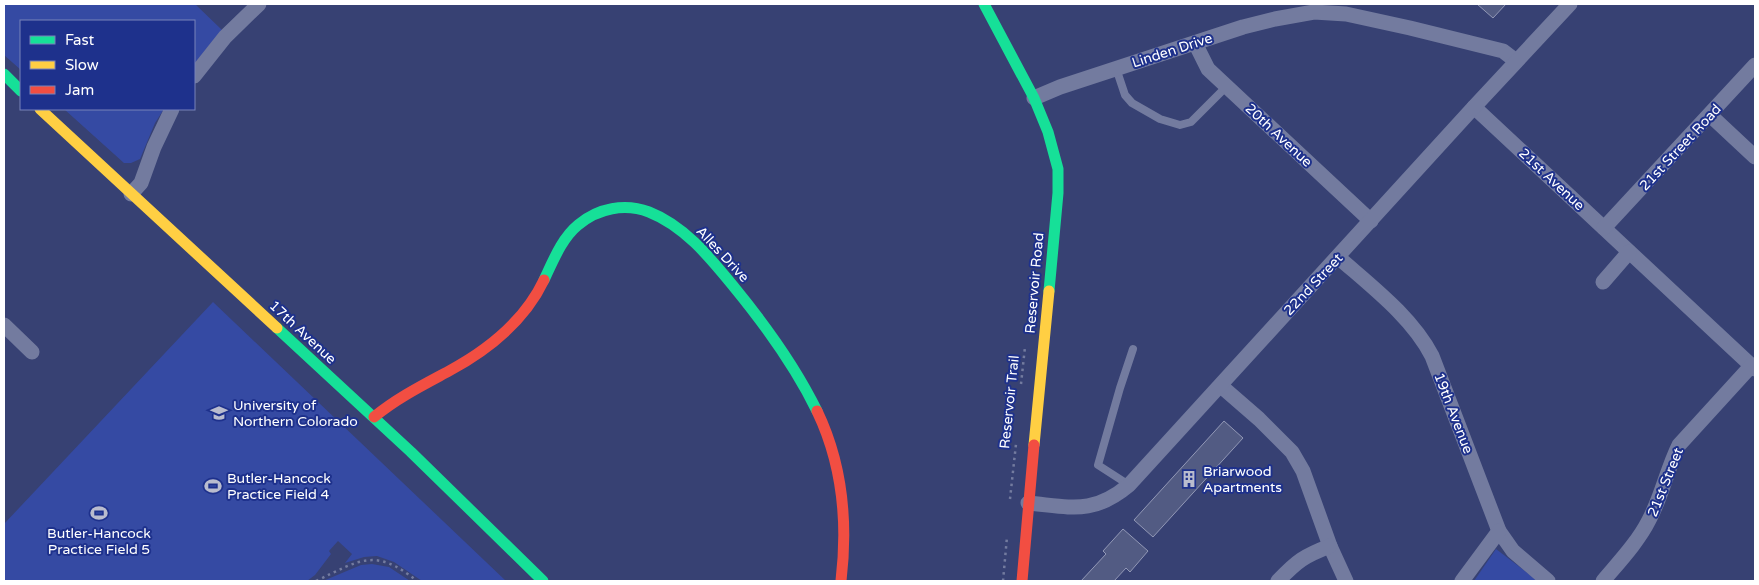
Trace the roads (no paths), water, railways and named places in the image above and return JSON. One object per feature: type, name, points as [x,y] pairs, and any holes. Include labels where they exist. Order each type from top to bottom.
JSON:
[{"type":"street","points":[[195,75],[225,37],[259,4]]},
{"type":"street","name":"Reservoir Road","points":[[984,4],[1034,98],[1048,132],[1058,169],[1058,193],[1022,581]]},
{"type":"street","name":"22nd Street","points":[[1028,503],[1070,507],[1093,506],[1115,497],[1129,485],[1570,4]]},
{"type":"street","points":[[1315,8],[1410,28],[1503,51],[1516,61]]},
{"type":"street","name":"Linden Drive","points":[[1034,98],[1060,87],[1195,42],[1315,8]]},
{"type":"street","name":"20th Avenue","points":[[1195,42],[1208,69],[1372,221]]},
{"type":"street","name":"21st Street Road","points":[[1604,228],[1755,65]]},
{"type":"street","points":[[4,74],[20,90]]},
{"type":"street","name":"21st Avenue","points":[[1474,107],[1754,367]]},
{"type":"street","name":"17th Avenue","points":[[41,110],[374,417],[543,581]]},
{"type":"street","points":[[130,194],[141,183],[154,147],[172,110]]},
{"type":"street","points":[[1710,114],[1755,157]]},
{"type":"street","name":"Alles Drive","points":[[374,417],[392,402],[487,347],[512,326],[527,309],[564,241],[577,225],[594,213],[611,208],[634,208],[655,215],[684,234],[708,257],[752,309],[788,358],[818,412],[836,464],[845,524],[845,552],[841,581]]},
{"type":"street","points":[[1603,282],[1629,252]]},
{"type":"street","name":"19th Avenue","points":[[1338,257],[1408,322],[1426,344],[1499,531],[1513,551],[1548,581]]},
{"type":"street","points":[[4,325],[32,352]]},
{"type":"street","name":"21st Street","points":[[1603,581],[1643,531],[1679,445],[1754,367]]},
{"type":"street","points":[[1221,386],[1259,419],[1292,452],[1303,471],[1330,546],[1346,581]]},
{"type":"street","points":[[1462,581],[1499,531]]},
{"type":"street","points":[[1278,581],[1305,556],[1330,546]]},
{"type":"lane","points":[[1116,68],[1125,95],[1132,103],[1160,119],[1180,125],[1191,122],[1227,86]]},
{"type":"lane","points":[[1129,485],[1098,465],[1120,388],[1134,349]]},
{"type":"place","name":"University of Northern Colorado","points":[[219,413]]},
{"type":"place","name":"Briarwood Apartments","points":[[1189,479]]},
{"type":"place","name":"Butler-Hancock Practice Field 4","points":[[213,486]]},
{"type":"place","name":"Butler-Hancock Practice Field 5","points":[[99,513]]}]
